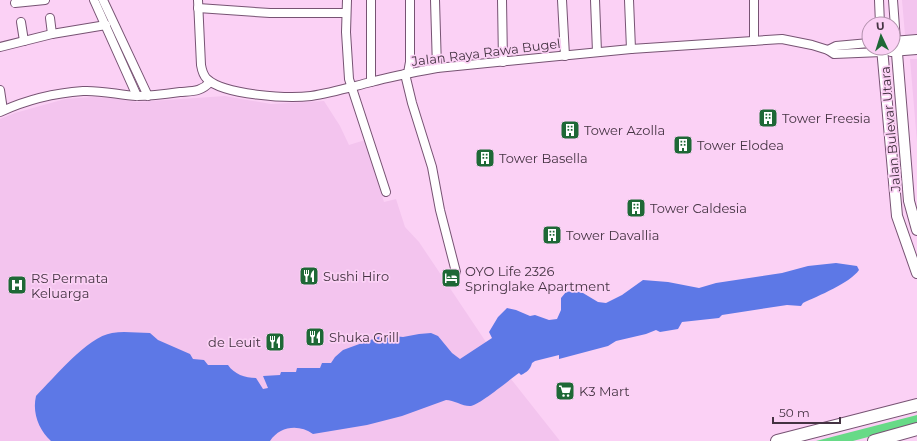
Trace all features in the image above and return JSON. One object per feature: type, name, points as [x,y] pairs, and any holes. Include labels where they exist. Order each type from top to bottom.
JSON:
[{"type":"main road","points":[[777,441],[917,405]]},
{"type":"main road","points":[[874,441],[917,429]]},
{"type":"street","points":[[15,3],[45,0]]},
{"type":"street","points":[[94,0],[137,96]]},
{"type":"street","points":[[103,0],[148,96]]},
{"type":"street","points":[[347,0],[348,79],[352,87],[386,192]]},
{"type":"street","points":[[370,0],[371,82]]},
{"type":"street","points":[[410,0],[410,62],[407,74],[412,103],[432,167],[440,210],[456,272]]},
{"type":"street","points":[[436,0],[437,68]]},
{"type":"street","points":[[502,0],[503,62]]},
{"type":"street","points":[[562,0],[565,56]]},
{"type":"street","points":[[595,0],[597,52]]},
{"type":"street","points":[[629,0],[631,49]]},
{"type":"street","points":[[754,0],[754,40]]},
{"type":"street","points":[[879,0],[880,16]]},
{"type":"street","name":"Jalan Bulevar Utara","points":[[893,0],[894,16]]},
{"type":"street","points":[[0,90],[2,111],[30,100],[65,93],[84,91],[148,96],[201,90],[210,82],[202,72],[198,4],[270,13],[346,13]]},
{"type":"street","points":[[50,18],[52,34]]},
{"type":"street","points":[[21,22],[24,41]]},
{"type":"street","points":[[0,47],[52,34],[106,25]]},
{"type":"street","name":"Jalan Raya Rawa Bugel","points":[[210,82],[225,89],[266,96],[311,96],[437,68],[631,49],[754,40],[789,40],[828,50],[834,54],[861,52]]},
{"type":"street","points":[[901,44],[917,40]]},
{"type":"street","name":"Jalan Raya Rawa Bugel","points":[[828,50],[836,46],[861,44]]},
{"type":"street","points":[[901,46],[917,49]]},
{"type":"street","name":"Jalan Bulevar Utara","points":[[883,56],[897,216],[917,273]]},
{"type":"street","name":"Jalan Bulevar Utara","points":[[896,56],[909,201],[917,230]]},
{"type":"shaded area","points":[[902,0],[917,0],[917,34],[905,35]]},
{"type":"shaded area","points":[[910,59],[917,59],[917,142]]},
{"type":"shaded area","points":[[225,96],[271,104],[324,101],[340,126],[349,145],[365,140],[384,202],[396,199],[405,227],[419,242],[511,379],[560,441],[0,441],[0,119],[15,113],[65,99],[92,97],[113,98],[137,102]]},
{"type":"green space","points":[[917,415],[917,424],[853,441],[816,441]]},
{"type":"water","points":[[836,263],[857,266],[859,270],[849,280],[803,303],[801,306],[787,305],[722,315],[719,318],[682,322],[678,329],[660,332],[656,330],[646,334],[616,341],[608,346],[559,359],[559,355],[535,361],[532,363],[527,372],[521,375],[519,373],[488,397],[471,406],[446,400],[402,416],[367,425],[313,434],[302,429],[290,428],[279,432],[270,441],[51,441],[43,432],[36,415],[36,396],[61,369],[92,342],[102,336],[112,333],[150,333],[158,340],[190,354],[193,359],[204,360],[208,365],[228,365],[233,371],[240,375],[256,378],[263,389],[268,388],[263,376],[280,375],[281,372],[296,372],[297,368],[320,368],[322,363],[331,363],[343,350],[384,335],[403,337],[431,333],[438,336],[452,353],[460,359],[492,338],[489,332],[498,317],[507,308],[530,316],[535,315],[549,320],[557,319],[561,310],[561,298],[566,292],[574,291],[583,293],[598,302],[606,303],[622,295],[643,280],[668,282],[699,288],[716,283],[782,273],[808,266]]},
{"type":"place","name":"Tower Freesia","points":[[768,118]]},
{"type":"place","name":"Tower Azolla","points":[[570,130]]},
{"type":"place","name":"Tower Elodea","points":[[683,145]]},
{"type":"place","name":"Tower Basella","points":[[485,158]]},
{"type":"place","name":"Tower Caldesia","points":[[636,208]]},
{"type":"place","name":"Tower Davallia","points":[[552,235]]},
{"type":"place","name":"Sushi Hiro","points":[[309,276]]},
{"type":"place","name":"OYO Life 2326 Springlake Apartment","points":[[451,278]]},
{"type":"place","name":"RS Permata Keluarga","points":[[17,285]]},
{"type":"place","name":"Shuka Grill","points":[[315,337]]},
{"type":"place","name":"de Leuit","points":[[275,342]]},
{"type":"place","name":"K3 Mart","points":[[565,391]]}]
